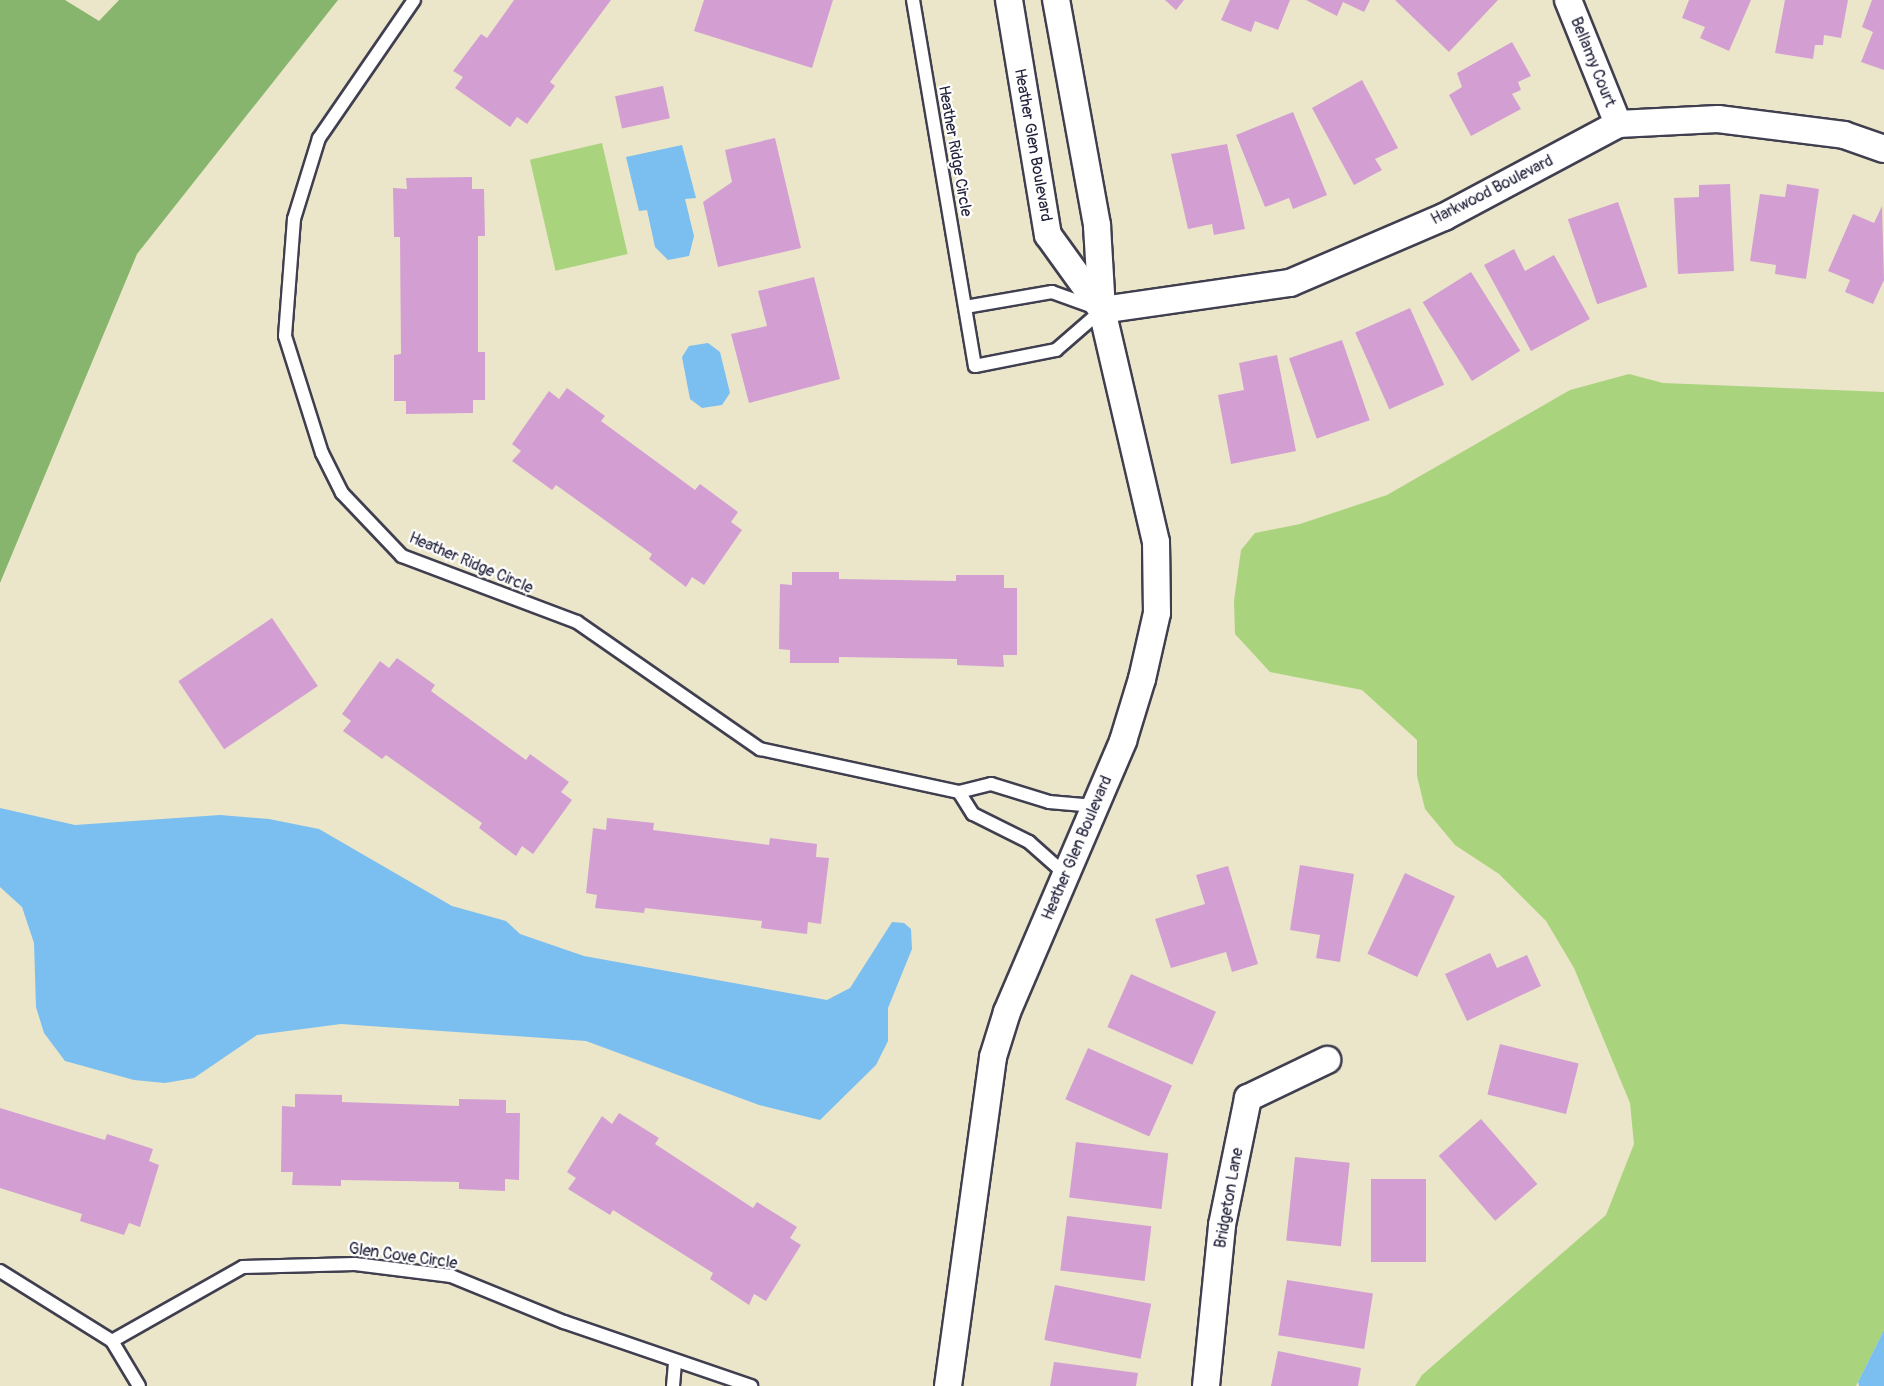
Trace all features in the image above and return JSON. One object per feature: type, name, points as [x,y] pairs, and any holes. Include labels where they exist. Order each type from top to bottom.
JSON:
[{"type":"street","name":"Heather Glen Boulevard","points":[[1009,0],[1048,235],[1102,310]]},
{"type":"street","name":"Heather Glen Boulevard","points":[[948,1386],[993,1057],[1007,1012],[1129,720],[1157,614],[1156,542],[1102,310],[1097,225],[1056,0]]},
{"type":"street","name":"Bellamy Court","points":[[1568,0],[1618,123]]},
{"type":"street","name":"Harkwood Boulevard","points":[[1102,310],[1290,283],[1444,217],[1618,123],[1718,119],[1844,135],[1884,149]]},
{"type":"street","name":"Bridgeton Lane","points":[[1206,1386],[1222,1224],[1248,1098],[1327,1060]]},
{"type":"lane","name":"Heather Ridge Circle","points":[[414,0],[319,138],[294,219],[285,336],[322,453],[342,493],[402,556],[577,622],[760,749],[959,792],[991,784],[1050,802],[1095,806]]},
{"type":"lane","name":"Heather Ridge Circle","points":[[913,0],[975,366],[1056,350],[1102,310]]},
{"type":"lane","points":[[965,307],[1052,292],[1102,310]]},
{"type":"lane","points":[[959,792],[973,813],[1029,842],[1065,874]]},
{"type":"lane","name":"Glen Cove Circle","points":[[112,1341],[243,1267],[355,1264],[452,1276],[675,1362],[751,1386]]},
{"type":"lane","points":[[0,1271],[112,1341],[139,1386]]},
{"type":"lane","points":[[673,1386],[675,1362]]},
{"type":"green space","points":[[0,0],[65,0],[99,21],[119,0],[338,0],[137,254],[0,583]]},
{"type":"green space","points":[[602,143],[628,254],[556,271],[530,160]]},
{"type":"green space","points":[[1629,374],[1663,383],[1884,392],[1884,1330],[1856,1386],[1415,1386],[1422,1375],[1606,1215],[1634,1144],[1630,1103],[1574,968],[1546,921],[1499,874],[1455,845],[1425,809],[1417,776],[1417,740],[1362,690],[1270,672],[1235,634],[1234,601],[1241,550],[1255,533],[1300,524],[1387,495],[1570,390]]},
{"type":"water","points":[[682,145],[696,198],[685,199],[694,236],[689,256],[668,260],[655,247],[647,210],[639,211],[626,157]]},
{"type":"water","points":[[708,343],[720,352],[730,393],[722,405],[702,408],[690,399],[682,357],[689,346]]},
{"type":"water","points":[[0,808],[75,825],[220,815],[269,819],[319,829],[452,906],[506,921],[520,934],[584,956],[827,1000],[850,988],[892,922],[904,923],[911,929],[912,949],[888,1008],[888,1041],[876,1065],[820,1120],[759,1105],[586,1041],[341,1024],[257,1035],[194,1078],[165,1083],[134,1080],[65,1061],[44,1033],[36,1007],[34,943],[22,907],[0,887]]},
{"type":"water","points":[[1884,1330],[1884,1386],[1859,1386],[1858,1382]]},
{"type":"building","points":[[514,0],[611,0],[550,82],[555,86],[527,124],[517,117],[510,127],[455,88],[463,77],[453,71],[481,34],[487,38]]},
{"type":"building","points":[[704,0],[833,0],[812,68],[694,31]]},
{"type":"building","points":[[1165,0],[1184,0],[1176,10]]},
{"type":"building","points":[[1230,0],[1290,0],[1278,30],[1255,21],[1251,32],[1221,20]]},
{"type":"building","points":[[1306,0],[1370,0],[1364,12],[1343,2],[1337,16]]},
{"type":"building","points":[[1395,0],[1498,0],[1449,52]]},
{"type":"building","points":[[1689,0],[1751,0],[1729,51],[1700,38],[1705,27],[1682,18]]},
{"type":"building","points":[[1785,0],[1848,0],[1841,38],[1824,35],[1823,45],[1815,45],[1813,59],[1775,53]]},
{"type":"building","points":[[1872,0],[1884,0],[1884,70],[1861,62],[1873,32],[1862,27]]},
{"type":"building","points":[[1512,42],[1531,76],[1518,82],[1521,90],[1512,94],[1521,109],[1471,136],[1449,95],[1462,87],[1457,73]]},
{"type":"building","points":[[1362,80],[1398,148],[1375,159],[1382,170],[1354,185],[1312,108]]},
{"type":"building","points":[[663,86],[670,118],[622,128],[615,96]]},
{"type":"building","points":[[1293,112],[1327,195],[1293,209],[1289,198],[1265,207],[1236,135]]},
{"type":"building","points":[[775,138],[801,248],[718,267],[703,202],[732,182],[725,150]]},
{"type":"building","points":[[1227,144],[1245,229],[1214,235],[1212,224],[1188,229],[1171,154]]},
{"type":"building","points":[[472,177],[472,189],[484,189],[485,236],[478,236],[478,352],[485,352],[485,400],[473,400],[473,413],[406,414],[406,401],[394,401],[394,355],[401,354],[400,237],[394,237],[393,188],[407,189],[406,178]]},
{"type":"building","points":[[1730,184],[1734,271],[1678,274],[1674,198],[1699,197],[1699,185]]},
{"type":"building","points":[[1787,184],[1819,189],[1806,279],[1775,274],[1776,265],[1750,261],[1760,194],[1785,197]]},
{"type":"building","points":[[1618,202],[1647,287],[1597,304],[1568,219]]},
{"type":"building","points":[[1882,206],[1884,280],[1873,304],[1845,292],[1850,280],[1828,271],[1853,214],[1874,223]]},
{"type":"building","points":[[1514,249],[1525,271],[1554,255],[1590,319],[1531,351],[1484,265]]},
{"type":"building","points":[[1471,272],[1520,351],[1472,381],[1423,302]]},
{"type":"building","points":[[814,277],[840,379],[749,403],[731,334],[767,326],[758,291]]},
{"type":"building","points":[[1410,308],[1444,385],[1389,409],[1355,332]]},
{"type":"building","points":[[1342,340],[1370,420],[1317,439],[1289,358]]},
{"type":"building","points":[[1277,355],[1296,451],[1231,464],[1218,395],[1244,390],[1239,363]]},
{"type":"building","points":[[567,388],[605,416],[601,421],[695,490],[700,484],[738,512],[731,522],[742,530],[704,585],[692,577],[686,587],[649,559],[652,554],[556,485],[552,490],[512,461],[521,451],[512,444],[549,391],[559,399]]},
{"type":"building","points":[[792,572],[839,572],[839,579],[956,581],[956,575],[1004,575],[1004,588],[1017,588],[1017,655],[1003,655],[1004,667],[957,665],[957,659],[839,657],[839,663],[790,663],[790,650],[779,649],[780,584],[792,585]]},
{"type":"building","points":[[272,618],[318,686],[224,749],[178,681]]},
{"type":"building","points":[[397,658],[435,685],[431,691],[526,760],[530,754],[569,782],[561,792],[572,800],[533,854],[522,846],[516,856],[479,828],[482,823],[386,755],[382,759],[343,731],[351,721],[342,714],[380,661],[389,668]]},
{"type":"building","points":[[607,818],[654,823],[653,830],[769,845],[770,838],[817,844],[816,857],[829,858],[821,924],[808,922],[807,934],[761,928],[762,921],[645,908],[644,913],[595,908],[597,895],[586,893],[593,828],[606,830]]},
{"type":"building","points":[[1300,865],[1354,874],[1340,962],[1316,958],[1320,935],[1290,930]]},
{"type":"building","points":[[1228,866],[1258,964],[1232,972],[1226,952],[1171,968],[1155,919],[1205,904],[1196,875]]},
{"type":"building","points":[[1405,873],[1455,896],[1417,977],[1367,954]]},
{"type":"building","points":[[1490,953],[1497,968],[1527,955],[1541,986],[1467,1021],[1445,974]]},
{"type":"building","points":[[1131,974],[1216,1012],[1192,1065],[1107,1027]]},
{"type":"building","points":[[1500,1044],[1579,1064],[1566,1114],[1487,1094]]},
{"type":"building","points":[[1088,1048],[1172,1085],[1149,1137],[1065,1099]]},
{"type":"building","points":[[295,1094],[342,1095],[342,1102],[459,1106],[459,1099],[506,1100],[506,1113],[520,1113],[519,1180],[505,1179],[505,1191],[459,1189],[459,1182],[341,1180],[341,1186],[292,1185],[293,1172],[281,1172],[282,1106],[295,1107]]},
{"type":"building","points":[[0,1108],[105,1140],[107,1134],[153,1149],[149,1161],[159,1165],[140,1227],[129,1223],[124,1235],[80,1221],[82,1214],[0,1188]]},
{"type":"building","points":[[619,1113],[659,1138],[655,1144],[753,1208],[757,1202],[797,1227],[790,1238],[801,1245],[766,1301],[754,1294],[749,1305],[710,1279],[713,1273],[613,1210],[610,1215],[568,1189],[576,1178],[567,1172],[602,1116],[612,1124]]},
{"type":"building","points":[[1481,1119],[1537,1184],[1495,1221],[1439,1156]]},
{"type":"building","points":[[1076,1142],[1168,1153],[1161,1209],[1069,1198]]},
{"type":"building","points":[[1295,1157],[1350,1163],[1341,1246],[1286,1241]]},
{"type":"building","points":[[1371,1179],[1426,1179],[1426,1262],[1371,1262]]},
{"type":"building","points":[[1067,1216],[1151,1226],[1145,1281],[1060,1271]]},
{"type":"building","points":[[1287,1280],[1373,1294],[1364,1349],[1278,1335]]},
{"type":"building","points":[[1055,1285],[1151,1304],[1141,1359],[1044,1340]]},
{"type":"building","points":[[1278,1351],[1361,1368],[1358,1386],[1271,1386]]},
{"type":"building","points":[[1054,1362],[1138,1373],[1136,1386],[1050,1386]]}]
